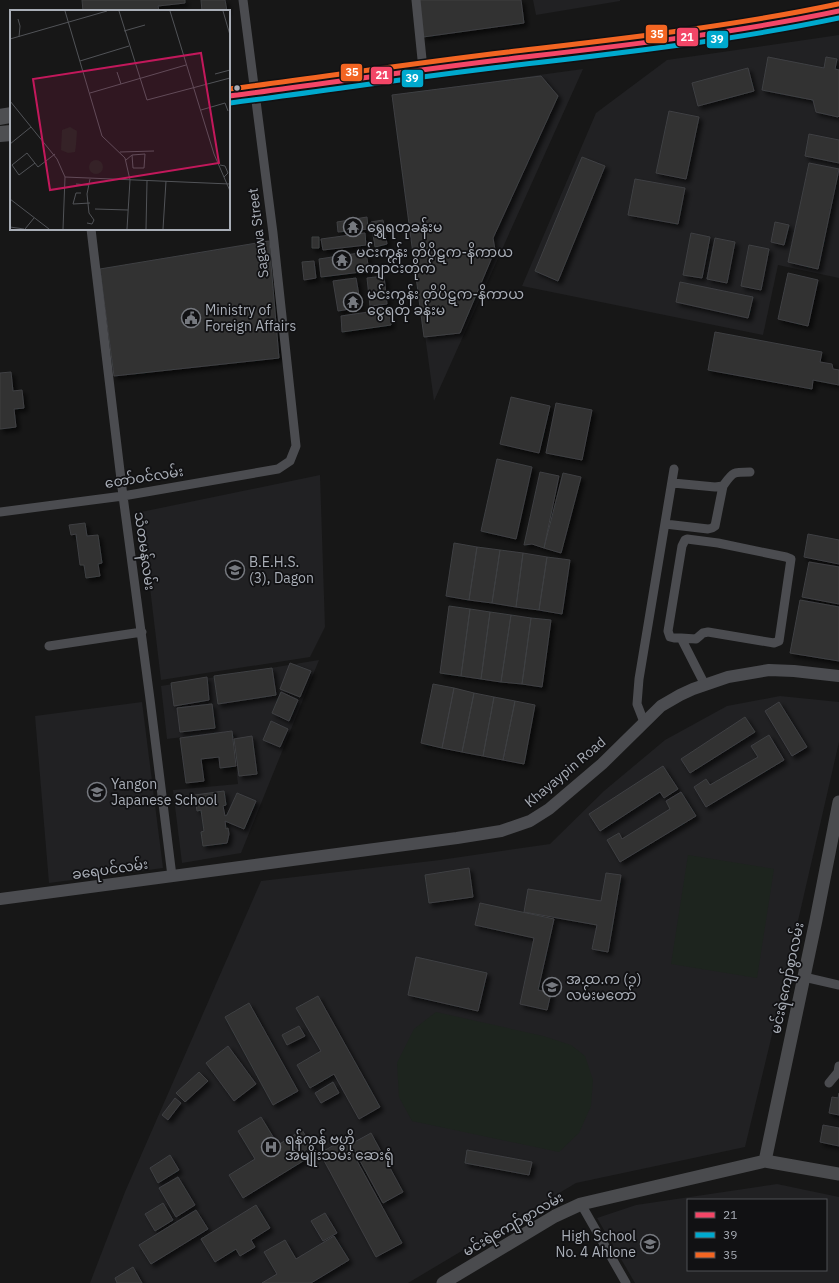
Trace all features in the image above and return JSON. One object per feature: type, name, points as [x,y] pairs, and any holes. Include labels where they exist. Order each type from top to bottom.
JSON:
[{"type":"highway","points":[[230,96],[423,69],[638,44],[756,28],[839,11]]},
{"type":"highway","points":[[0,117],[10,116]]},
{"type":"highway","points":[[0,134],[10,133]]},
{"type":"main road","name":"မင်းရဲကျော်စွာလမ်း","points":[[765,1161],[839,802]]},
{"type":"main road","name":"မင်းရဲကျော်စွာလမ်း","points":[[443,1283],[555,1216],[581,1204],[765,1161],[839,1174]]},
{"type":"street","name":"Sagawa Street","points":[[243,0],[275,256],[296,446],[290,461]]},
{"type":"street","points":[[416,0],[423,69]]},
{"type":"street","name":"သံတမန်လမ်း","points":[[91,230],[123,496],[142,632],[172,876]]},
{"type":"street","name":"တော်ဝင်လမ်း","points":[[0,512],[123,496],[278,469],[290,461]]},
{"type":"street","points":[[644,722],[637,704],[639,679],[673,483],[674,469]]},
{"type":"street","points":[[665,524],[708,529],[712,528],[715,526],[723,486],[731,474],[737,472],[750,472]]},
{"type":"street","points":[[673,483],[715,487],[723,486]]},
{"type":"street","points":[[687,539],[718,544],[791,559],[779,641],[774,643],[708,632],[703,633],[696,639],[681,638],[670,637],[668,631],[682,546],[685,540],[687,539]]},
{"type":"street","points":[[49,646],[142,632]]},
{"type":"street","points":[[681,638],[705,685]]},
{"type":"street","name":"Khayaypin Road","points":[[225,869],[501,831],[530,821],[549,809],[602,764],[661,706],[680,694],[728,677],[769,670],[839,676]]},
{"type":"street","name":"ခရေပင်လမ်း","points":[[0,899],[225,869]]},
{"type":"street","points":[[804,977],[839,985]]},
{"type":"street","points":[[829,1083],[838,1072],[839,1066]]},
{"type":"street","points":[[581,1204],[626,1283]]},
{"type":"shaded area","points":[[533,0],[620,0],[620,1],[536,15]]},
{"type":"shaded area","points":[[839,35],[839,278],[778,265],[763,335],[522,286],[596,113],[667,60]]},
{"type":"shaded area","points":[[583,69],[434,401],[392,95]]},
{"type":"shaded area","name":"B.E.H.S. (3), Dagon","points":[[320,475],[325,627],[310,657],[161,680],[141,512]]},
{"type":"shaded area","points":[[319,660],[241,853],[182,863],[173,790],[238,784],[232,731],[167,739],[161,686]]},
{"type":"shaded area","name":"အ.ထ.က (၁) လမ်းမတော်","points":[[780,696],[839,702],[839,742],[745,1147],[576,1183],[408,1283],[90,1283],[125,1192],[261,881],[440,860],[550,844],[604,791],[665,740],[727,706]]},
{"type":"shaded area","name":"Yangon Japanese School","points":[[142,702],[163,868],[49,883],[35,716]]},
{"type":"shaded area","points":[[688,855],[774,869],[757,978],[671,964]]},
{"type":"shaded area","points":[[436,1012],[543,1036],[571,1045],[585,1056],[593,1080],[591,1106],[579,1133],[559,1152],[412,1121],[399,1097],[397,1063],[414,1029]]},
{"type":"shaded area","name":"High School No. 4 Ahlone","points":[[777,1184],[839,1197],[839,1283],[635,1283],[597,1218],[636,1205]]},
{"type":"building","points":[[82,0],[185,0],[185,3],[158,6],[159,10],[83,10]]},
{"type":"building","points":[[201,0],[225,0],[227,10],[202,10]]},
{"type":"building","points":[[419,0],[521,0],[524,23],[423,37]]},
{"type":"building","points":[[768,57],[824,68],[826,57],[837,59],[835,69],[839,70],[839,116],[816,112],[813,100],[762,90]]},
{"type":"building","points":[[748,68],[754,91],[698,106],[692,83]]},
{"type":"building","points":[[541,76],[558,96],[493,238],[495,250],[460,333],[424,337],[392,95]]},
{"type":"building","points":[[669,111],[699,117],[686,179],[656,173]]},
{"type":"building","points":[[809,134],[839,140],[839,163],[805,156]]},
{"type":"building","points":[[582,157],[605,166],[558,281],[535,271]]},
{"type":"building","points":[[809,163],[839,169],[818,269],[788,262]]},
{"type":"building","points":[[635,179],[685,188],[678,224],[628,215]]},
{"type":"building","points":[[367,217],[368,229],[338,232],[337,222]]},
{"type":"building","points":[[383,220],[387,244],[375,247],[371,222]]},
{"type":"building","points":[[775,222],[789,225],[784,245],[771,242]]},
{"type":"building","points":[[365,233],[366,245],[323,250],[321,239]]},
{"type":"building","points":[[691,233],[710,237],[702,278],[683,275]]},
{"type":"building","points":[[312,237],[319,237],[319,248],[312,248]]},
{"type":"building","points":[[715,238],[735,242],[727,283],[707,279]]},
{"type":"building","name":"Ministry of Foreign Affairs","points":[[269,241],[279,358],[114,376],[100,269]]},
{"type":"building","points":[[749,245],[769,249],[761,290],[741,286]]},
{"type":"building","points":[[366,252],[369,271],[321,277],[319,259]]},
{"type":"building","points":[[314,261],[316,278],[304,280],[302,262]]},
{"type":"building","points":[[788,273],[818,280],[808,326],[778,319]]},
{"type":"building","points":[[384,276],[387,304],[370,306],[367,278]]},
{"type":"building","points":[[356,278],[361,307],[338,311],[333,281]]},
{"type":"building","points":[[680,282],[753,297],[748,318],[676,302]]},
{"type":"building","points":[[389,309],[391,325],[342,332],[341,316]]},
{"type":"building","points":[[715,332],[822,352],[820,362],[832,364],[833,369],[839,370],[839,385],[813,380],[812,389],[708,370]]},
{"type":"building","points":[[11,372],[13,391],[22,390],[24,408],[14,409],[16,427],[0,429],[0,373]]},
{"type":"building","points":[[511,397],[550,406],[539,453],[500,444]]},
{"type":"building","points":[[556,403],[592,410],[582,460],[546,453]]},
{"type":"building","points":[[497,459],[532,467],[516,539],[481,531]]},
{"type":"building","points":[[540,472],[559,476],[544,548],[532,544],[524,545]]},
{"type":"building","points":[[563,473],[581,477],[561,553],[544,548]]},
{"type":"building","points":[[85,523],[87,536],[98,535],[102,563],[98,564],[100,576],[86,578],[84,565],[80,565],[76,534],[71,535],[69,525]]},
{"type":"building","points":[[808,534],[839,540],[839,564],[804,557]]},
{"type":"building","points":[[454,543],[477,547],[469,600],[446,596]]},
{"type":"building","points":[[477,547],[500,550],[492,603],[469,600]]},
{"type":"building","points":[[500,550],[523,553],[516,607],[492,603]]},
{"type":"building","points":[[523,553],[547,557],[539,610],[516,607]]},
{"type":"building","points":[[547,557],[570,560],[562,614],[539,610]]},
{"type":"building","points":[[809,562],[839,567],[839,604],[802,597]]},
{"type":"building","points":[[800,600],[839,607],[839,661],[790,653]]},
{"type":"building","points":[[449,606],[470,609],[461,676],[440,673]]},
{"type":"building","points":[[470,609],[490,612],[481,679],[461,676]]},
{"type":"building","points":[[490,612],[511,615],[501,682],[481,679]]},
{"type":"building","points":[[511,615],[531,618],[522,684],[501,682]]},
{"type":"building","points":[[531,618],[551,620],[542,687],[522,684]]},
{"type":"building","points":[[290,663],[311,671],[300,697],[280,689]]},
{"type":"building","points":[[272,668],[276,695],[218,704],[214,676]]},
{"type":"building","points":[[207,677],[209,700],[174,706],[171,683]]},
{"type":"building","points":[[433,684],[454,688],[442,748],[421,743]]},
{"type":"building","points":[[454,688],[474,693],[462,752],[442,748]]},
{"type":"building","points":[[281,692],[298,700],[289,721],[272,713]]},
{"type":"building","points":[[474,693],[494,697],[483,756],[462,752]]},
{"type":"building","points":[[494,697],[515,701],[503,760],[483,756]]},
{"type":"building","points":[[515,701],[535,705],[524,764],[503,760]]},
{"type":"building","points":[[779,702],[807,747],[792,756],[765,711]]},
{"type":"building","points":[[212,704],[215,728],[180,732],[177,708]]},
{"type":"building","points":[[745,717],[755,732],[690,773],[681,759]]},
{"type":"building","points":[[271,721],[288,729],[280,747],[263,740]]},
{"type":"building","points":[[232,731],[236,766],[220,768],[219,757],[201,759],[204,781],[186,783],[180,738]]},
{"type":"building","points":[[769,735],[784,760],[706,807],[694,787],[706,779],[710,785],[758,757],[751,746]]},
{"type":"building","points":[[252,736],[257,774],[239,776],[234,739]]},
{"type":"building","points":[[663,766],[678,789],[664,798],[660,792],[600,831],[589,814]]},
{"type":"building","points":[[224,791],[226,805],[223,806],[225,816],[227,815],[237,793],[256,801],[244,829],[225,821],[226,829],[228,828],[229,834],[227,843],[203,846],[201,832],[204,831],[201,810],[197,811],[195,795]]},
{"type":"building","points":[[681,792],[696,816],[620,862],[607,840],[619,833],[622,839],[670,809],[666,801]]},
{"type":"building","points":[[469,868],[473,897],[429,903],[425,875]]},
{"type":"building","points":[[606,873],[621,875],[608,952],[592,949],[597,925],[524,912],[528,889],[601,901]]},
{"type":"building","points":[[480,903],[554,919],[538,990],[551,993],[547,1010],[520,1004],[534,938],[475,925]]},
{"type":"building","points":[[416,957],[487,973],[478,1011],[408,995]]},
{"type":"building","points":[[318,996],[380,1107],[359,1119],[334,1074],[310,1088],[297,1065],[321,1051],[296,1008]]},
{"type":"building","points":[[249,1003],[298,1091],[273,1105],[225,1017]]},
{"type":"building","points":[[299,1026],[305,1036],[287,1045],[282,1035]]},
{"type":"building","points":[[228,1046],[256,1084],[234,1101],[206,1063]]},
{"type":"building","points":[[199,1072],[208,1081],[185,1102],[176,1093]]},
{"type":"building","points":[[333,1082],[339,1093],[321,1103],[315,1093]]},
{"type":"building","points":[[839,1093],[839,1115],[829,1113],[832,1097],[838,1098]]},
{"type":"building","points":[[175,1098],[181,1103],[168,1120],[162,1115]]},
{"type":"building","points":[[261,1117],[278,1145],[302,1130],[316,1153],[243,1198],[229,1175],[255,1159],[238,1131]]},
{"type":"building","points":[[823,1125],[839,1128],[839,1146],[820,1142]]},
{"type":"building","points":[[371,1133],[403,1192],[383,1203],[351,1144]]},
{"type":"building","points":[[345,1139],[402,1243],[376,1257],[320,1153]]},
{"type":"building","points":[[467,1150],[532,1162],[529,1175],[465,1163]]},
{"type":"building","points":[[170,1155],[179,1170],[158,1183],[150,1168]]},
{"type":"building","points":[[178,1177],[195,1205],[176,1217],[159,1188]]},
{"type":"building","points":[[163,1203],[173,1220],[155,1231],[145,1214]]},
{"type":"building","points":[[256,1205],[270,1228],[251,1240],[255,1247],[240,1256],[236,1249],[215,1262],[201,1239]]},
{"type":"building","points":[[196,1210],[208,1229],[151,1264],[139,1245]]},
{"type":"building","points":[[325,1213],[337,1233],[323,1241],[311,1221]]},
{"type":"building","points":[[334,1236],[349,1260],[311,1283],[262,1283],[277,1274],[264,1252],[285,1240],[296,1259]]},
{"type":"building","points":[[133,1267],[142,1283],[117,1283],[115,1278]]},
{"type":"transit line","name":"35","points":[[230,89],[673,32],[838,4]]},
{"type":"transit line","name":"21","points":[[230,96],[438,68],[674,39],[839,11]]},
{"type":"transit line","name":"39","points":[[230,103],[674,46],[839,18]]},
{"type":"place","name":"ရွှေရတုခန်းမ","points":[[353,227]]},
{"type":"place","name":"မင်းကွန်း တိပိဋက-နိကာယ ကျောင်းတိုက်","points":[[342,260]]},
{"type":"place","name":"မင်းကွန်း တိပိဋက-နိကာယ ငွေရတု ခန်းမ","points":[[353,302]]},
{"type":"place","name":"Ministry of Foreign Affairs","points":[[191,318]]},
{"type":"place","name":"B.E.H.S. (3), Dagon","points":[[235,570]]},
{"type":"place","name":"Yangon Japanese School","points":[[97,792]]},
{"type":"place","name":"အ.ထ.က (၁) လမ်းမတော်","points":[[552,987]]},
{"type":"place","name":"ရန်ကုန် ဗဟို အမျိုးသမီး ဆေးရုံ","points":[[271,1147]]},
{"type":"place","name":"High School No. 4 Ahlone","points":[[650,1244]]}]
